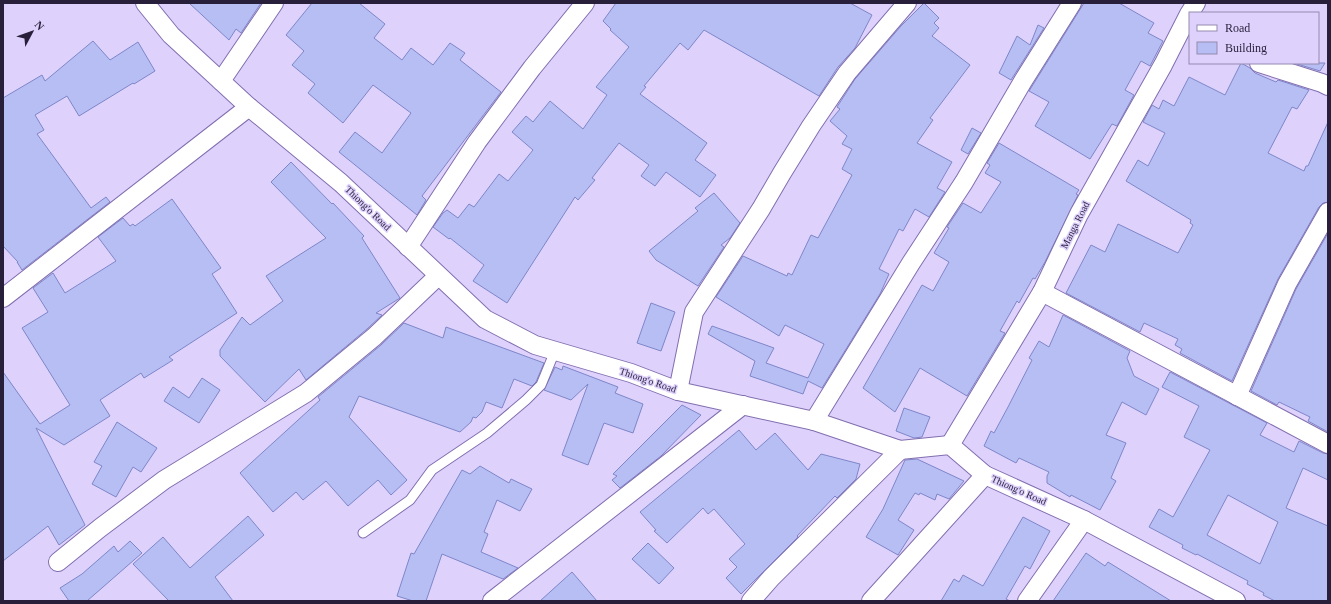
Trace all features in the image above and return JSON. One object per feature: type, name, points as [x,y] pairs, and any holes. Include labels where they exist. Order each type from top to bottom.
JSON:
[{"type":"street","name":"Thiong'o Road","points":[[145,3],[171,35],[249,107],[341,182],[438,276],[485,319],[535,345],[631,373],[678,391],[814,422],[900,450],[950,445],[985,475],[1084,520],[1236,601]]},
{"type":"street","points":[[221,81],[274,3]]},
{"type":"street","points":[[408,247],[477,142],[532,68],[585,3]]},
{"type":"street","points":[[678,391],[694,312],[761,210],[811,126],[847,73],[907,3]]},
{"type":"street","points":[[814,422],[911,263],[964,182],[1023,81],[1072,3]]},
{"type":"street","name":"Manga Road","points":[[950,445],[1042,292],[1079,214],[1189,16]]},
{"type":"street","points":[[1262,64],[1322,82],[1328,86]]},
{"type":"street","points":[[3,298],[249,107]]},
{"type":"street","points":[[1237,396],[1287,284],[1328,212]]},
{"type":"street","points":[[58,562],[164,480],[306,393],[374,337],[438,276]]},
{"type":"street","points":[[1042,292],[1328,444]]},
{"type":"street","points":[[492,601],[743,405]]},
{"type":"street","points":[[751,601],[771,578],[900,450]]},
{"type":"street","points":[[871,601],[985,475]]},
{"type":"street","points":[[1027,601],[1084,520]]},
{"type":"lane","points":[[363,533],[410,500],[432,470],[487,433],[526,400],[540,385],[554,351]]},
{"type":"building","points":[[189,3],[261,3],[241,33],[236,29],[229,40]]},
{"type":"building","points":[[312,3],[359,3],[385,24],[374,38],[402,60],[411,48],[433,65],[450,43],[465,53],[460,60],[501,92],[422,196],[426,200],[417,215],[339,152],[355,132],[382,153],[411,113],[373,85],[343,123],[308,93],[315,84],[292,65],[304,51],[286,35]]},
{"type":"building","points":[[616,3],[850,3],[872,15],[855,48],[838,67],[819,96],[704,30],[688,50],[680,43],[644,86],[646,87],[640,94],[707,143],[695,160],[716,175],[700,197],[666,172],[655,186],[641,176],[649,165],[619,143],[592,178],[595,180],[578,200],[575,197],[507,303],[473,281],[484,265],[450,238],[449,239],[433,227],[447,210],[458,218],[469,204],[474,207],[499,174],[508,181],[533,150],[512,132],[526,116],[533,122],[550,101],[583,129],[607,95],[596,87],[629,47],[610,30],[611,29],[603,21]]},
{"type":"building","points":[[924,3],[939,18],[934,23],[939,28],[932,36],[970,65],[930,118],[933,120],[917,143],[952,162],[937,188],[945,192],[929,217],[915,209],[903,231],[899,229],[879,269],[889,274],[880,294],[822,388],[808,381],[803,394],[750,376],[755,361],[708,334],[712,326],[774,348],[766,363],[808,378],[824,344],[785,325],[779,336],[716,297],[743,256],[787,276],[788,273],[792,275],[811,235],[818,238],[852,175],[842,169],[852,149],[842,144],[847,136],[830,121],[840,109],[837,107],[855,79],[901,26]]},
{"type":"building","points":[[1084,3],[1119,3],[1154,23],[1148,33],[1163,41],[1150,66],[1141,61],[1125,90],[1134,95],[1117,126],[1112,124],[1090,159],[1035,126],[1049,102],[1029,91]]},
{"type":"building","points":[[1038,25],[1044,28],[1011,80],[999,73],[1017,36],[1030,45]]},
{"type":"building","points":[[93,41],[110,60],[138,42],[155,71],[79,116],[67,96],[35,115],[44,130],[37,134],[91,208],[106,197],[110,202],[22,270],[18,262],[3,246],[3,98],[42,75],[45,81]]},
{"type":"building","points":[[1325,63],[1320,71],[1297,64]]},
{"type":"building","points":[[1240,64],[1250,68],[1255,73],[1276,82],[1278,80],[1309,90],[1297,109],[1292,107],[1268,153],[1304,171],[1306,166],[1308,166],[1328,122],[1328,202],[1323,203],[1319,207],[1278,279],[1232,381],[1180,353],[1182,349],[1175,345],[1178,339],[1144,323],[1140,332],[1066,293],[1091,245],[1105,252],[1118,224],[1178,253],[1193,225],[1190,223],[1191,220],[1126,181],[1138,160],[1148,166],[1165,133],[1143,122],[1152,105],[1159,109],[1163,100],[1174,106],[1189,77],[1225,95]]},
{"type":"building","points":[[972,128],[981,133],[968,154],[961,150]]},
{"type":"building","points":[[999,143],[1079,190],[1076,194],[1078,195],[1045,262],[1035,279],[1033,278],[1019,303],[1017,301],[1000,331],[1005,333],[967,396],[920,368],[895,412],[863,388],[922,285],[933,291],[949,262],[934,253],[949,228],[947,227],[963,203],[981,213],[1001,182],[985,173],[990,165],[987,163]]},
{"type":"building","points":[[291,162],[364,236],[362,238],[400,298],[376,313],[382,315],[306,380],[299,369],[265,402],[220,356],[220,350],[242,317],[250,325],[283,301],[266,276],[326,238],[271,182]]},
{"type":"building","points":[[714,193],[740,223],[730,238],[721,245],[724,247],[698,286],[656,260],[649,251],[698,211],[695,208]]},
{"type":"building","points":[[172,199],[221,268],[212,274],[237,313],[169,357],[173,360],[144,378],[141,373],[100,400],[110,416],[64,445],[36,428],[85,525],[59,545],[48,526],[3,561],[3,372],[40,424],[70,405],[22,328],[48,312],[33,288],[53,273],[65,293],[116,261],[98,237],[123,218],[130,226],[133,224],[135,226]]},
{"type":"building","points":[[1328,233],[1328,432],[1308,421],[1310,417],[1279,402],[1277,405],[1251,391],[1296,289]]},
{"type":"building","points":[[651,303],[675,312],[661,351],[637,343]]},
{"type":"building","points":[[1063,315],[1130,351],[1127,358],[1134,376],[1159,389],[1146,415],[1122,402],[1106,435],[1126,443],[1111,478],[1116,481],[1100,510],[1071,495],[1070,497],[1047,483],[1047,476],[1049,472],[1019,458],[1016,463],[984,446],[991,431],[994,433],[1008,407],[1032,360],[1029,358],[1039,341],[1049,347]]},
{"type":"building","points":[[404,323],[443,338],[446,327],[544,363],[536,382],[532,386],[514,379],[502,408],[486,402],[482,412],[476,418],[473,417],[471,422],[460,432],[359,396],[349,417],[407,480],[391,495],[378,480],[348,506],[326,481],[303,500],[296,492],[273,512],[240,473],[320,400],[318,397],[381,345]]},
{"type":"building","points":[[563,366],[618,387],[615,393],[643,404],[633,433],[604,423],[588,465],[562,455],[588,384],[571,400],[544,390],[555,367],[562,370]]},
{"type":"building","points":[[1170,372],[1267,423],[1260,435],[1294,452],[1299,441],[1328,454],[1328,480],[1303,468],[1286,508],[1328,526],[1328,601],[1275,601],[1247,584],[1248,581],[1197,554],[1196,555],[1182,548],[1183,545],[1149,527],[1159,509],[1173,517],[1210,450],[1184,437],[1199,406],[1162,387]],"holes":[[[1228,495],[1278,522],[1260,564],[1207,535]]]},
{"type":"building","points":[[202,378],[220,390],[199,423],[164,401],[173,387],[189,398]]},
{"type":"building","points":[[682,405],[701,415],[661,456],[620,488],[612,480],[617,476],[613,474]]},
{"type":"building","points":[[904,408],[930,417],[922,437],[914,438],[896,431]]},
{"type":"building","points":[[117,422],[157,448],[141,472],[133,467],[116,497],[92,484],[102,466],[94,462]]},
{"type":"building","points":[[739,430],[756,450],[775,433],[808,470],[821,454],[860,464],[856,479],[837,498],[835,496],[797,536],[798,537],[741,594],[726,578],[737,567],[729,559],[745,544],[714,509],[708,514],[703,508],[667,543],[654,531],[656,530],[640,512]]},
{"type":"building","points":[[917,459],[964,481],[949,499],[937,494],[935,500],[920,493],[919,495],[915,493],[898,520],[914,530],[898,555],[866,537],[883,509],[905,460]]},
{"type":"building","points":[[480,466],[509,483],[511,479],[532,489],[520,511],[497,500],[484,532],[488,534],[481,552],[518,568],[503,579],[442,554],[426,601],[413,601],[397,596],[411,553],[414,554],[462,470],[470,474]]},
{"type":"building","points":[[248,516],[264,535],[215,577],[233,601],[169,601],[133,564],[163,537],[190,568]]},
{"type":"building","points":[[1023,517],[1050,531],[1030,569],[1025,566],[1006,599],[1010,601],[941,601],[954,579],[959,582],[963,575],[983,586]]},
{"type":"building","points":[[130,541],[142,553],[87,601],[69,601],[60,588],[82,574],[114,546],[118,552]]},
{"type":"building","points":[[648,543],[674,568],[659,584],[632,559]]},
{"type":"building","points":[[1086,553],[1105,566],[1108,562],[1171,601],[1053,601]]},
{"type":"building","points":[[572,572],[597,601],[540,601]]}]
